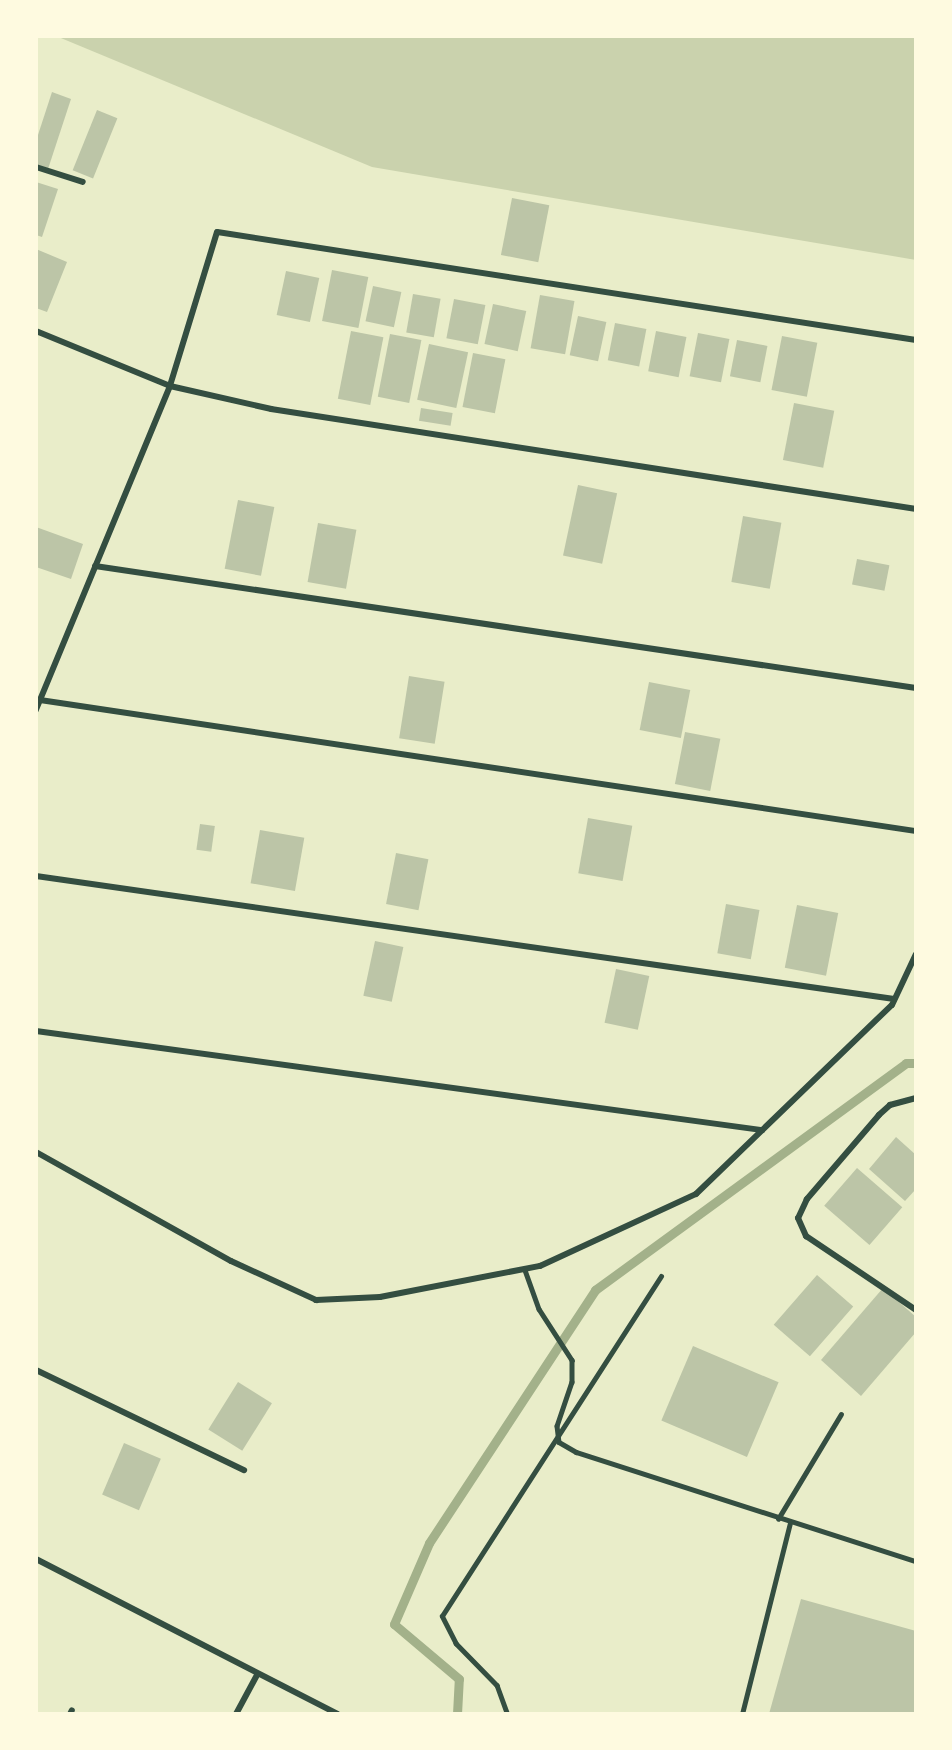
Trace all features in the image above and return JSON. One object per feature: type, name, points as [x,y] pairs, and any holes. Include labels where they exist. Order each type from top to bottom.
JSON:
[{"type":"street","points":[[36,167],[83,182]]},
{"type":"street","points":[[36,710],[170,386],[217,231],[916,340]]},
{"type":"street","points":[[36,332],[170,386],[271,410],[916,509]]},
{"type":"street","points":[[95,566],[916,688]]},
{"type":"street","points":[[40,700],[916,831]]},
{"type":"street","points":[[36,876],[894,999]]},
{"type":"street","points":[[36,1152],[231,1261],[316,1300],[380,1298],[525,1270],[540,1266],[696,1194],[894,999],[916,954]]},
{"type":"street","points":[[36,1031],[762,1130]]},
{"type":"street","points":[[916,1098],[890,1104],[879,1115],[807,1199],[798,1218],[806,1236],[916,1310]]},
{"type":"street","points":[[36,1379],[37,1371],[244,1470]]},
{"type":"street","points":[[36,1559],[257,1675],[338,1714]]},
{"type":"street","points":[[236,1714],[257,1675]]},
{"type":"lane","points":[[525,1270],[539,1309],[572,1360],[572,1382],[557,1426],[559,1442],[576,1452],[790,1523],[916,1560]]},
{"type":"lane","points":[[507,1714],[497,1686],[456,1644],[442,1616],[661,1276]]},
{"type":"lane","points":[[778,1519],[841,1414]]},
{"type":"lane","points":[[742,1714],[790,1523]]},
{"type":"green space","points":[[56,36],[916,36],[916,260],[372,167]]},
{"type":"building","points":[[52,92],[71,99],[48,169],[36,165],[36,141]]},
{"type":"building","points":[[97,110],[117,118],[93,179],[73,170]]},
{"type":"building","points":[[36,182],[58,189],[42,237],[36,235]]},
{"type":"building","points":[[512,198],[549,205],[538,262],[501,255]]},
{"type":"building","points":[[36,249],[67,262],[47,312],[36,308]]},
{"type":"building","points":[[332,270],[368,277],[358,328],[322,321]]},
{"type":"building","points":[[286,271],[319,278],[310,322],[277,315]]},
{"type":"building","points":[[373,286],[401,292],[394,327],[366,321]]},
{"type":"building","points":[[413,294],[441,299],[434,337],[406,332]]},
{"type":"building","points":[[540,295],[574,301],[565,354],[531,348]]},
{"type":"building","points":[[454,299],[485,305],[478,344],[446,338]]},
{"type":"building","points":[[493,304],[526,311],[518,351],[484,344]]},
{"type":"building","points":[[578,316],[606,322],[598,361],[570,355]]},
{"type":"building","points":[[615,323],[646,329],[639,366],[608,360]]},
{"type":"building","points":[[351,331],[383,337],[370,405],[338,399]]},
{"type":"building","points":[[656,331],[686,337],[679,377],[648,371]]},
{"type":"building","points":[[698,333],[729,339],[721,382],[690,376]]},
{"type":"building","points":[[390,334],[421,340],[409,403],[378,397]]},
{"type":"building","points":[[782,336],[817,343],[807,397],[772,390]]},
{"type":"building","points":[[737,340],[767,346],[760,382],[730,376]]},
{"type":"building","points":[[429,344],[468,352],[456,408],[417,400]]},
{"type":"building","points":[[473,353],[505,359],[495,413],[463,407]]},
{"type":"building","points":[[794,403],[834,411],[823,468],[783,460]]},
{"type":"building","points":[[421,408],[453,413],[451,426],[419,421]]},
{"type":"building","points":[[578,485],[617,493],[602,564],[563,555]]},
{"type":"building","points":[[238,500],[274,507],[261,576],[225,569]]},
{"type":"building","points":[[743,516],[781,523],[770,589],[731,582]]},
{"type":"building","points":[[318,523],[356,530],[346,589],[308,582]]},
{"type":"building","points":[[36,527],[83,544],[71,579],[36,567]]},
{"type":"building","points":[[857,559],[889,565],[884,591],[852,585]]},
{"type":"building","points":[[409,676],[445,682],[435,744],[399,738]]},
{"type":"building","points":[[649,682],[690,690],[681,738],[640,730]]},
{"type":"building","points":[[685,732],[720,739],[710,791],[675,784]]},
{"type":"building","points":[[588,818],[632,826],[623,881],[578,873]]},
{"type":"building","points":[[200,824],[215,826],[211,852],[196,850]]},
{"type":"building","points":[[260,830],[304,838],[295,891],[251,883]]},
{"type":"building","points":[[396,853],[428,859],[418,910],[386,904]]},
{"type":"building","points":[[726,904],[759,910],[751,959],[717,953]]},
{"type":"building","points":[[797,905],[838,913],[826,976],[785,968]]},
{"type":"building","points":[[375,941],[403,947],[392,1002],[363,996]]},
{"type":"building","points":[[616,969],[649,976],[638,1030],[605,1023]]},
{"type":"building","points":[[896,1137],[916,1155],[916,1189],[905,1201],[869,1169]]},
{"type":"building","points":[[857,1168],[902,1207],[869,1245],[824,1206]]},
{"type":"building","points":[[817,1275],[853,1306],[810,1356],[774,1325]]},
{"type":"building","points":[[883,1288],[916,1317],[916,1332],[861,1396],[821,1360]]},
{"type":"building","points":[[693,1346],[779,1382],[747,1457],[661,1421]]},
{"type":"building","points":[[238,1382],[272,1403],[242,1451],[208,1429]]},
{"type":"building","points":[[124,1443],[161,1459],[139,1510],[102,1495]]},
{"type":"building","points":[[801,1599],[916,1631],[916,1714],[769,1714]]},
{"type":"waterway","points":[[457,1714],[459,1679],[394,1624],[429,1543],[595,1290],[906,1063],[916,1063]]}]
